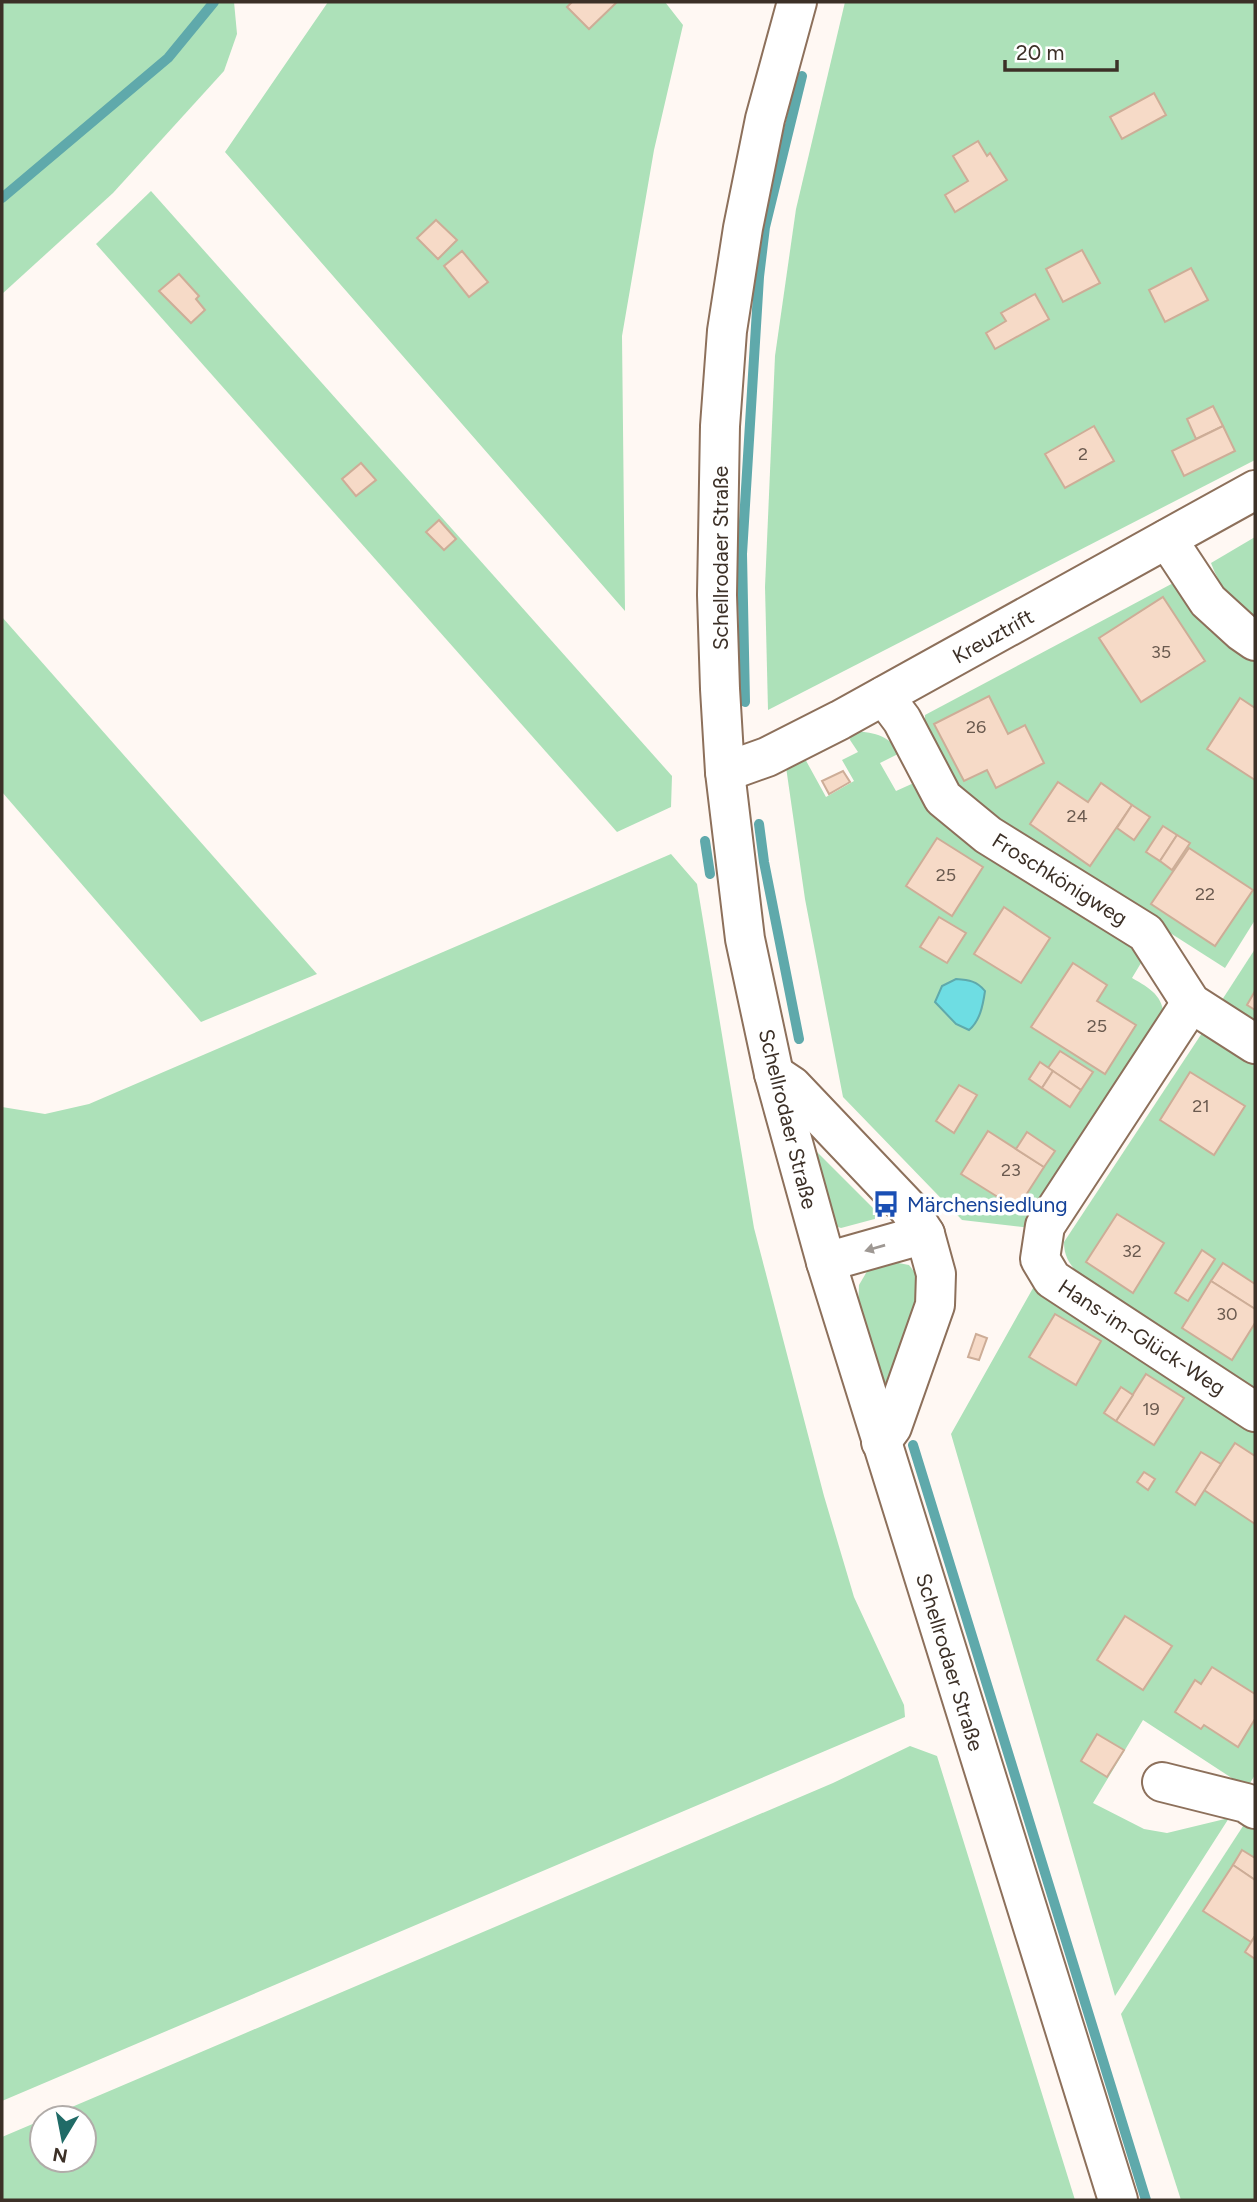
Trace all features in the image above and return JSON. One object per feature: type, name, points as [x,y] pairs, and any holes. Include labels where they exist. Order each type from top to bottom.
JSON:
[{"type":"street","name":"Schellrodaer Straße","points":[[797,2],[765,119],[743,228],[726,331],[720,426],[717,595],[725,772],[746,939],[774,1074],[826,1262],[1118,2200]]},
{"type":"street","name":"Kreuztrift","points":[[725,772],[782,750],[884,696],[1255,490]]},
{"type":"street","points":[[1167,539],[1208,601],[1255,641]]},
{"type":"street","name":"Froschkönigweg","points":[[884,696],[902,720],[943,798],[988,835],[1146,933],[1191,1003],[1255,1044]]},
{"type":"street","name":"Hans-im-Glück-Weg","points":[[1191,1003],[1045,1226],[1040,1259],[1052,1279],[1255,1412]]},
{"type":"street","points":[[774,1074],[792,1086],[909,1209],[925,1234],[936,1275],[935,1305],[892,1427],[881,1442]]},
{"type":"street","points":[[826,1262],[925,1234]]},
{"type":"street","points":[[1162,1782],[1246,1802],[1255,1808]]},
{"type":"green space","points":[[2,2],[234,2],[237,34],[224,71],[113,193],[2,294]]},
{"type":"green space","points":[[328,2],[665,2],[683,25],[654,150],[622,336],[625,611],[225,152]]},
{"type":"green space","points":[[845,2],[1255,2],[1255,460],[768,710],[765,587],[775,356],[796,209]]},
{"type":"green space","points":[[151,191],[672,776],[671,807],[617,832],[96,244]]},
{"type":"green space","points":[[1255,537],[1255,621],[1228,595],[1211,563]]},
{"type":"green space","points":[[1177,581],[1255,658],[1255,920],[1225,968],[998,823],[960,795],[925,728],[925,715]]},
{"type":"green space","points":[[2,617],[317,974],[201,1022],[2,792]]},
{"type":"green space","points":[[851,731],[879,735],[900,753],[880,763],[896,791],[916,782],[1147,953],[1132,978],[1159,999],[1164,1020],[1031,1228],[962,1220],[843,1097],[805,899],[786,767],[804,757],[826,797],[854,781],[842,760],[858,752],[850,740]]},
{"type":"green space","points":[[671,854],[697,884],[754,1228],[824,1496],[854,1597],[904,1705],[905,1717],[2,2101],[2,1107],[45,1114],[89,1104]]},
{"type":"green space","points":[[1255,949],[1255,1022],[1222,1000]]},
{"type":"green space","points":[[1206,1027],[1255,1058],[1255,1389],[1079,1274],[1068,1260],[1064,1247],[1064,1242]]},
{"type":"green space","points":[[813,1148],[882,1217],[841,1228],[835,1226]]},
{"type":"green space","points":[[888,1261],[909,1265],[919,1278],[918,1301],[889,1384],[881,1385],[858,1310],[859,1285],[869,1268]]},
{"type":"green space","points":[[1037,1281],[1255,1423],[1255,1775],[1247,1788],[1143,1720],[1093,1803],[1144,1829],[1167,1833],[1229,1818],[1115,1996],[951,1434]]},
{"type":"green space","points":[[910,1746],[937,1756],[1075,2200],[2,2200],[2,2137],[28,2126],[28,2174],[98,2174],[98,2104],[79,2104],[833,1783]]},
{"type":"green space","points":[[1245,1823],[1255,1829],[1255,2200],[1181,2200],[1121,2014]]},
{"type":"water","points":[[956,979],[972,982],[985,991],[978,1017],[969,1030],[956,1024],[935,1002],[942,986]]},
{"type":"building","points":[[572,2],[617,2],[589,29],[567,7]]},
{"type":"building","points":[[1154,93],[1166,115],[1122,139],[1110,117]]},
{"type":"building","points":[[978,141],[987,156],[990,153],[1007,180],[955,212],[945,195],[968,181],[953,156]]},
{"type":"building","points":[[436,220],[457,240],[438,259],[417,238]]},
{"type":"building","points":[[1082,250],[1100,283],[1063,302],[1046,269]]},
{"type":"building","points":[[462,251],[488,282],[469,297],[444,266]]},
{"type":"building","points":[[1191,268],[1208,300],[1165,322],[1149,290]]},
{"type":"building","points":[[179,274],[199,296],[196,299],[205,310],[191,323],[159,291]]},
{"type":"building","points":[[1035,294],[1049,319],[995,349],[986,333],[1006,321],[1001,313]]},
{"type":"building","points":[[1213,406],[1223,426],[1196,439],[1187,419]]},
{"type":"building","points":[[1094,426],[1114,461],[1065,488],[1045,454]]},
{"type":"building","points":[[1223,426],[1235,451],[1184,476],[1172,451]]},
{"type":"building","points":[[361,463],[376,480],[356,496],[342,479]]},
{"type":"building","points":[[439,520],[456,539],[444,550],[426,532]]},
{"type":"building","points":[[1163,597],[1205,661],[1141,702],[1099,638]]},
{"type":"building","points":[[989,696],[1008,734],[1025,725],[1044,763],[996,788],[987,770],[964,781],[934,724]]},
{"type":"building","points":[[1240,698],[1255,708],[1255,780],[1207,749]]},
{"type":"building","points":[[843,771],[850,782],[829,794],[822,781]]},
{"type":"building","points":[[1058,782],[1088,802],[1101,783],[1132,805],[1090,866],[1030,824]]},
{"type":"building","points":[[1132,805],[1150,817],[1134,840],[1117,828]]},
{"type":"building","points":[[1163,826],[1177,835],[1160,861],[1146,852]]},
{"type":"building","points":[[1177,835],[1190,843],[1172,870],[1160,861]]},
{"type":"building","points":[[937,838],[983,867],[952,916],[906,886]]},
{"type":"building","points":[[1189,848],[1253,890],[1215,946],[1151,904]]},
{"type":"building","points":[[1004,907],[1050,938],[1021,983],[974,954]]},
{"type":"building","points":[[939,917],[966,933],[947,963],[920,947]]},
{"type":"building","points":[[1073,963],[1107,985],[1097,1001],[1136,1025],[1105,1074],[1031,1027]]},
{"type":"building","points":[[1255,991],[1255,1010],[1247,1005]]},
{"type":"building","points":[[1060,1051],[1093,1072],[1081,1090],[1048,1068]]},
{"type":"building","points":[[1040,1062],[1053,1071],[1042,1088],[1029,1079]]},
{"type":"building","points":[[1053,1071],[1081,1090],[1070,1107],[1042,1088]]},
{"type":"building","points":[[1190,1072],[1245,1106],[1214,1155],[1160,1120]]},
{"type":"building","points":[[959,1085],[977,1095],[954,1133],[936,1121]]},
{"type":"building","points":[[988,1131],[1044,1167],[1017,1209],[961,1174]]},
{"type":"building","points":[[1027,1132],[1055,1151],[1044,1167],[1016,1149]]},
{"type":"building","points":[[1117,1214],[1164,1243],[1133,1293],[1086,1262]]},
{"type":"building","points":[[1202,1250],[1215,1259],[1188,1301],[1175,1293]]},
{"type":"building","points":[[1223,1263],[1255,1284],[1255,1309],[1211,1281]]},
{"type":"building","points":[[1211,1281],[1255,1309],[1255,1323],[1232,1360],[1182,1328]]},
{"type":"building","points":[[1055,1314],[1101,1341],[1076,1385],[1029,1357]]},
{"type":"building","points":[[976,1334],[987,1338],[979,1360],[968,1357]]},
{"type":"building","points":[[1146,1374],[1184,1398],[1154,1445],[1116,1421]]},
{"type":"building","points":[[1121,1387],[1133,1395],[1116,1421],[1104,1413]]},
{"type":"building","points":[[1235,1443],[1255,1456],[1255,1524],[1204,1490]]},
{"type":"building","points":[[1201,1452],[1221,1464],[1195,1505],[1176,1492]]},
{"type":"building","points":[[1144,1472],[1155,1479],[1148,1490],[1137,1482]]},
{"type":"building","points":[[1125,1616],[1172,1646],[1143,1690],[1097,1660]]},
{"type":"building","points":[[1212,1667],[1255,1694],[1255,1719],[1238,1747],[1204,1725],[1201,1729],[1175,1712],[1195,1680],[1201,1684]]},
{"type":"building","points":[[1097,1734],[1124,1750],[1107,1777],[1081,1761]]},
{"type":"building","points":[[1242,1850],[1255,1858],[1255,1880],[1233,1865]]},
{"type":"building","points":[[1233,1865],[1255,1880],[1255,1936],[1251,1942],[1203,1911]]},
{"type":"building","points":[[1255,1936],[1255,1959],[1245,1952]]},
{"type":"waterway","points":[[2,198],[168,58],[214,2]]},
{"type":"waterway","points":[[745,702],[742,554],[759,277],[765,227],[802,76]]},
{"type":"waterway","points":[[759,824],[799,1039]]},
{"type":"waterway","points":[[705,841],[710,874]]},
{"type":"waterway","points":[[913,1445],[1146,2200]]},
{"type":"place","name":"Märchensiedlung","points":[[886,1204]]}]
